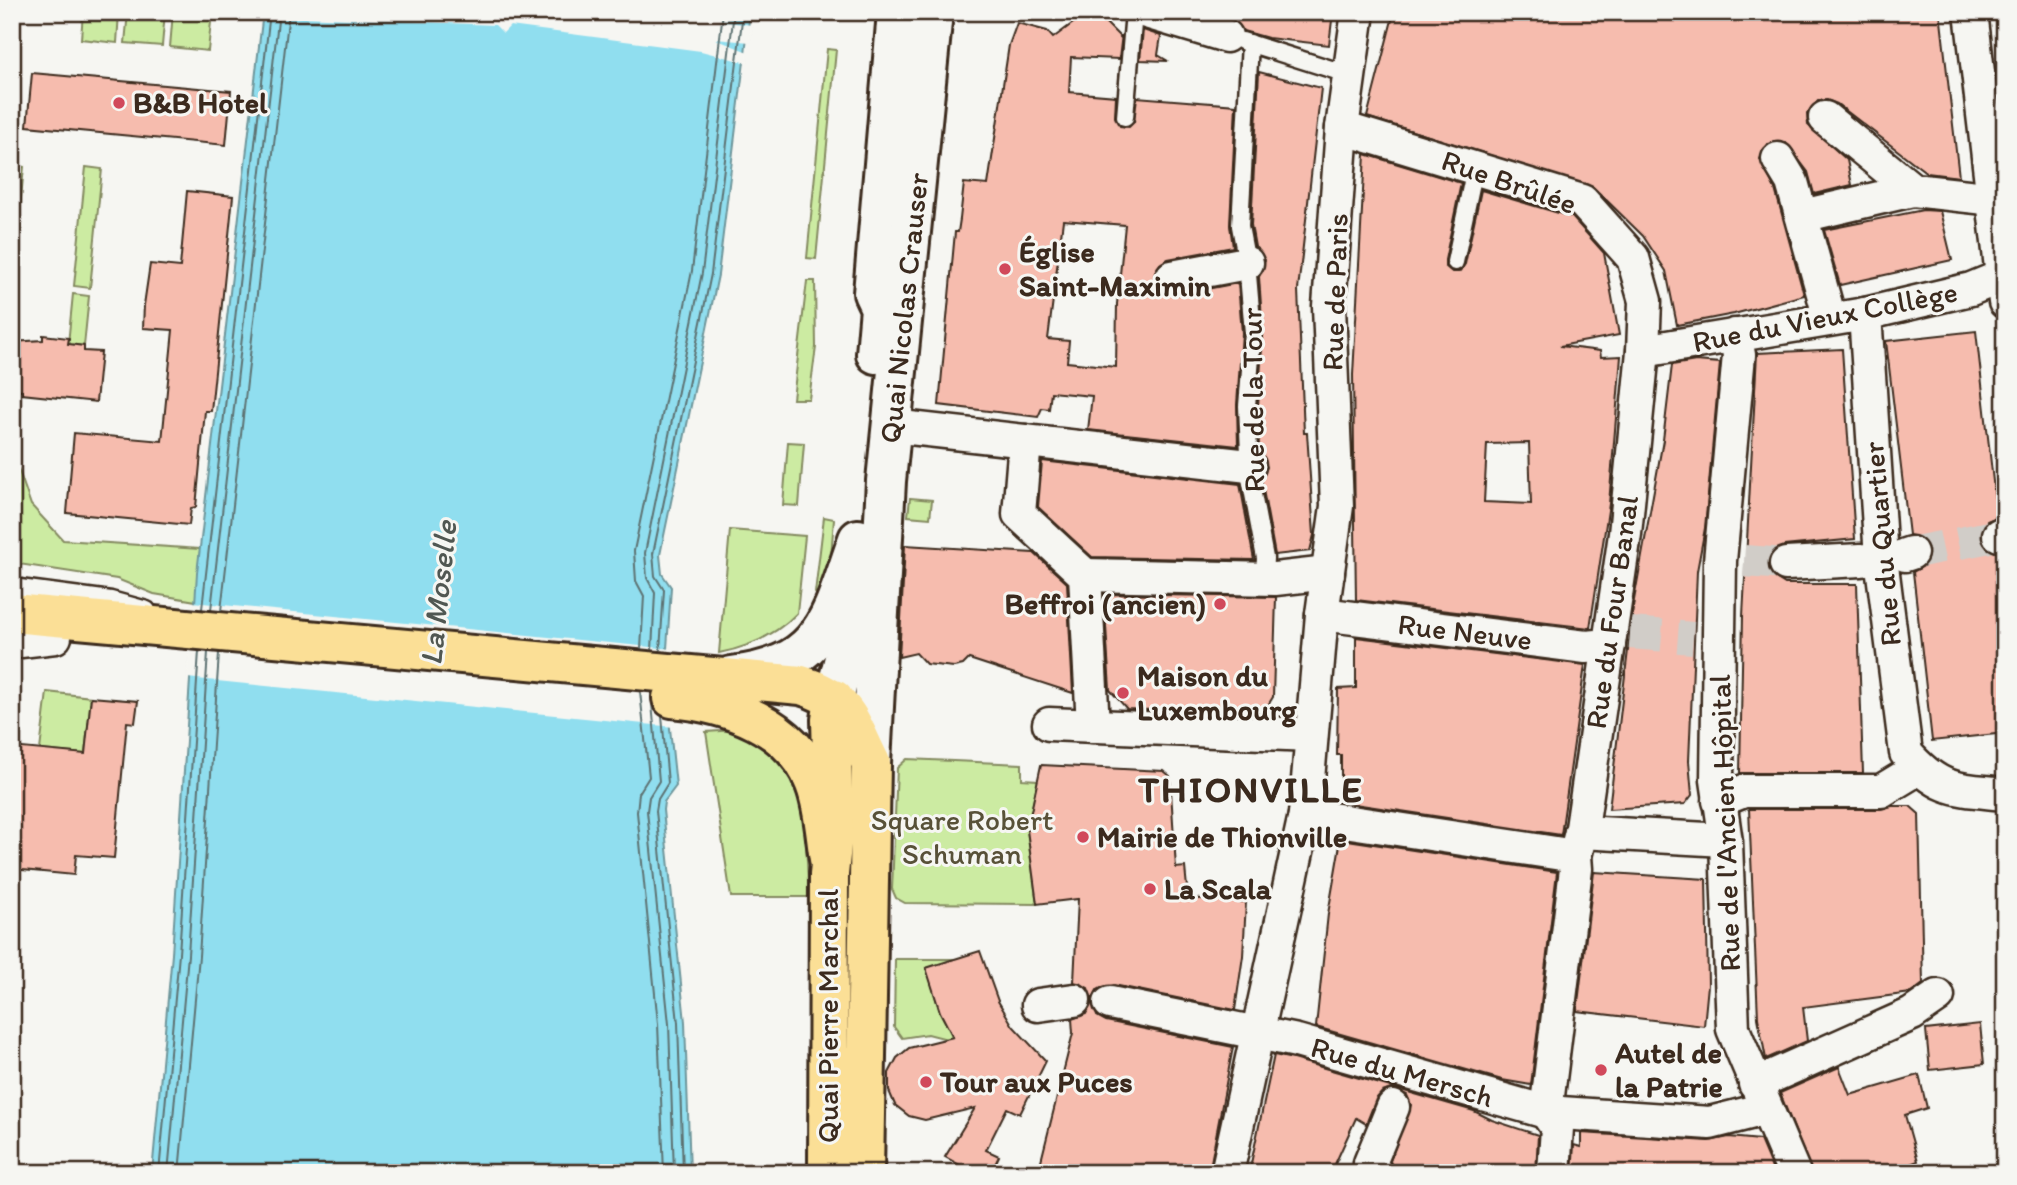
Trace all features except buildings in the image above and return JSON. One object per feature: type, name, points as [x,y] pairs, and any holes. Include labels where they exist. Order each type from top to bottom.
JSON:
[{"type":"main road","name":"Quai Nicolas Crauser","points":[[858,538],[880,308],[873,293],[897,12]]},
{"type":"main road","name":"Quai Nicolas Crauser","points":[[878,604],[892,426],[933,12]]},
{"type":"main road","points":[[20,619],[287,637],[713,690],[775,667],[815,641],[831,614],[858,538]]},
{"type":"main road","name":"Quai Pierre Marchal","points":[[828,1173],[829,859],[834,825],[828,703],[856,609],[858,538]]},
{"type":"main road","name":"Quai Pierre Marchal","points":[[864,1173],[871,763],[878,604]]},
{"type":"main road","points":[[157,628],[713,690],[801,685],[828,703]]},
{"type":"main road","name":"Quai Pierre Marchal","points":[[713,690],[771,729],[794,750],[810,772],[817,788],[829,859]]},
{"type":"main road","name":"Quai Pierre Marchal","points":[[828,703],[845,711],[871,763]]},
{"type":"street","points":[[1146,12],[1238,40]]},
{"type":"street","name":"Rue de Paris","points":[[1227,1173],[1305,815],[1322,614],[1337,506],[1329,306],[1342,128],[1358,12]]},
{"type":"street","points":[[1970,12],[2004,284]]},
{"type":"street","points":[[1825,117],[1913,190]]},
{"type":"street","name":"Rue Brûlée","points":[[1342,128],[1582,201],[1633,258],[1645,301],[1642,359]]},
{"type":"street","points":[[1778,159],[1792,182],[1830,319]]},
{"type":"street","points":[[1802,216],[1913,190],[1995,199]]},
{"type":"street","name":"Rue de la Tour","points":[[1172,277],[1247,263]]},
{"type":"street","name":"Rue du Vieux Collège","points":[[1642,359],[1735,335],[1864,314],[2004,284]]},
{"type":"street","name":"Rue du Quartier","points":[[1864,314],[1881,558],[1894,676],[1906,753],[1919,768]]},
{"type":"street","name":"Rue de l'Ancien Hôpital","points":[[1735,335],[1739,355],[1732,561],[1706,638],[1719,801],[1725,840],[1733,1029],[1794,1173]]},
{"type":"street","name":"Rue du Four Banal","points":[[1546,1112],[1578,844],[1616,637],[1642,359]]},
{"type":"street","points":[[892,426],[1249,466]]},
{"type":"street","points":[[1025,441],[1019,514],[1085,575],[1264,579],[1328,573]]},
{"type":"street","points":[[1786,564],[1861,560]]},
{"type":"street","points":[[1085,575],[1093,726]]},
{"type":"street","name":"Rue Neuve","points":[[1322,614],[1586,647],[1616,637]]},
{"type":"street","points":[[1049,723],[1311,735]]},
{"type":"street","points":[[1719,801],[1744,792],[1881,791],[1919,768],[1949,788],[2005,794]]},
{"type":"street","points":[[1305,815],[1578,844],[1725,840]]},
{"type":"street","name":"Rue du Mersch","points":[[1110,1003],[1258,1038],[1396,1087],[1546,1112],[1710,1123],[1912,1014],[1938,996]]},
{"type":"street","points":[[1038,1005],[1073,1000]]},
{"type":"street","points":[[1376,1173],[1370,1163],[1396,1087]]},
{"type":"street","points":[[1546,1112],[1558,1128],[1554,1173]]},
{"type":"lane","points":[[1125,117],[1134,12]]},
{"type":"lane","points":[[1238,40],[1350,75]]},
{"type":"lane","name":"Rue de la Tour","points":[[1238,40],[1240,226],[1247,263],[1253,333],[1247,406],[1249,466],[1265,558],[1264,579]]},
{"type":"lane","points":[[1455,262],[1475,169]]},
{"type":"green space","points":[[83,12],[119,12],[117,43],[81,39]]},
{"type":"green space","points":[[128,12],[165,12],[162,46],[125,43]]},
{"type":"green space","points":[[173,12],[212,12],[208,51],[170,47]]},
{"type":"green space","points":[[827,49],[836,50],[816,259],[807,258]]},
{"type":"green space","points":[[14,166],[24,167],[13,280],[12,179]]},
{"type":"green space","points":[[86,167],[102,169],[90,288],[74,286]]},
{"type":"green space","points":[[807,281],[815,281],[816,347],[809,399],[793,399]]},
{"type":"green space","points":[[73,294],[89,296],[84,346],[68,344]]},
{"type":"green space","points":[[788,442],[804,443],[799,506],[783,505]]},
{"type":"green space","points":[[12,451],[31,505],[63,540],[200,549],[196,601],[154,594],[117,579],[12,563]]},
{"type":"green space","points":[[910,498],[932,500],[930,518],[908,516]]},
{"type":"green space","points":[[824,517],[834,519],[830,569],[818,596],[815,593]]},
{"type":"green space","points":[[730,530],[805,536],[797,613],[780,628],[761,639],[719,653]]},
{"type":"green space","points":[[47,692],[91,697],[85,754],[40,750]]},
{"type":"green space","points":[[735,730],[779,761],[796,786],[805,834],[809,897],[731,897],[706,732]]},
{"type":"green space","name":"Square Robert Schuman","points":[[907,759],[1022,764],[1022,779],[1038,780],[1027,830],[1037,904],[905,903],[896,898],[892,889],[897,768]]},
{"type":"green space","points":[[895,959],[958,959],[927,969],[940,1012],[955,1041],[928,1034],[902,1038],[894,1027]]},
{"type":"water","name":"La Moselle","points":[[263,12],[750,12],[718,275],[660,555],[662,574],[671,587],[665,680],[676,786],[664,802],[663,810],[685,1022],[690,1173],[152,1173],[172,954],[197,573]]},
{"type":"pier","points":[[260,12],[753,12],[753,16],[718,21],[752,25],[750,42],[715,39],[748,52],[747,63],[701,51],[510,26],[503,33],[495,25],[303,17],[259,22]]},
{"type":"pier","points":[[192,602],[671,649],[669,680],[674,727],[187,678]]},
{"type":"tunnel","points":[[1911,553],[1999,535]]},
{"type":"tunnel","points":[[1744,561],[1786,564]]},
{"type":"tunnel","points":[[1630,633],[1693,638]]},
{"type":"place","name":"B&B Hotel","points":[[119,103]]},
{"type":"place","name":"Église Saint-Maximin","points":[[1005,269]]},
{"type":"place","name":"Beffroi (ancien)","points":[[1220,604]]},
{"type":"place","name":"Maison du Luxembourg","points":[[1123,693]]},
{"type":"place","name":"Mairie de Thionville","points":[[1083,837]]},
{"type":"place","name":"La Scala","points":[[1150,889]]},
{"type":"place","name":"Autel de la Patrie","points":[[1601,1070]]},
{"type":"place","name":"Tour aux Puces","points":[[926,1082]]},
{"type":"district","name":"THIONVILLE","points":[[1251,789]]}]
